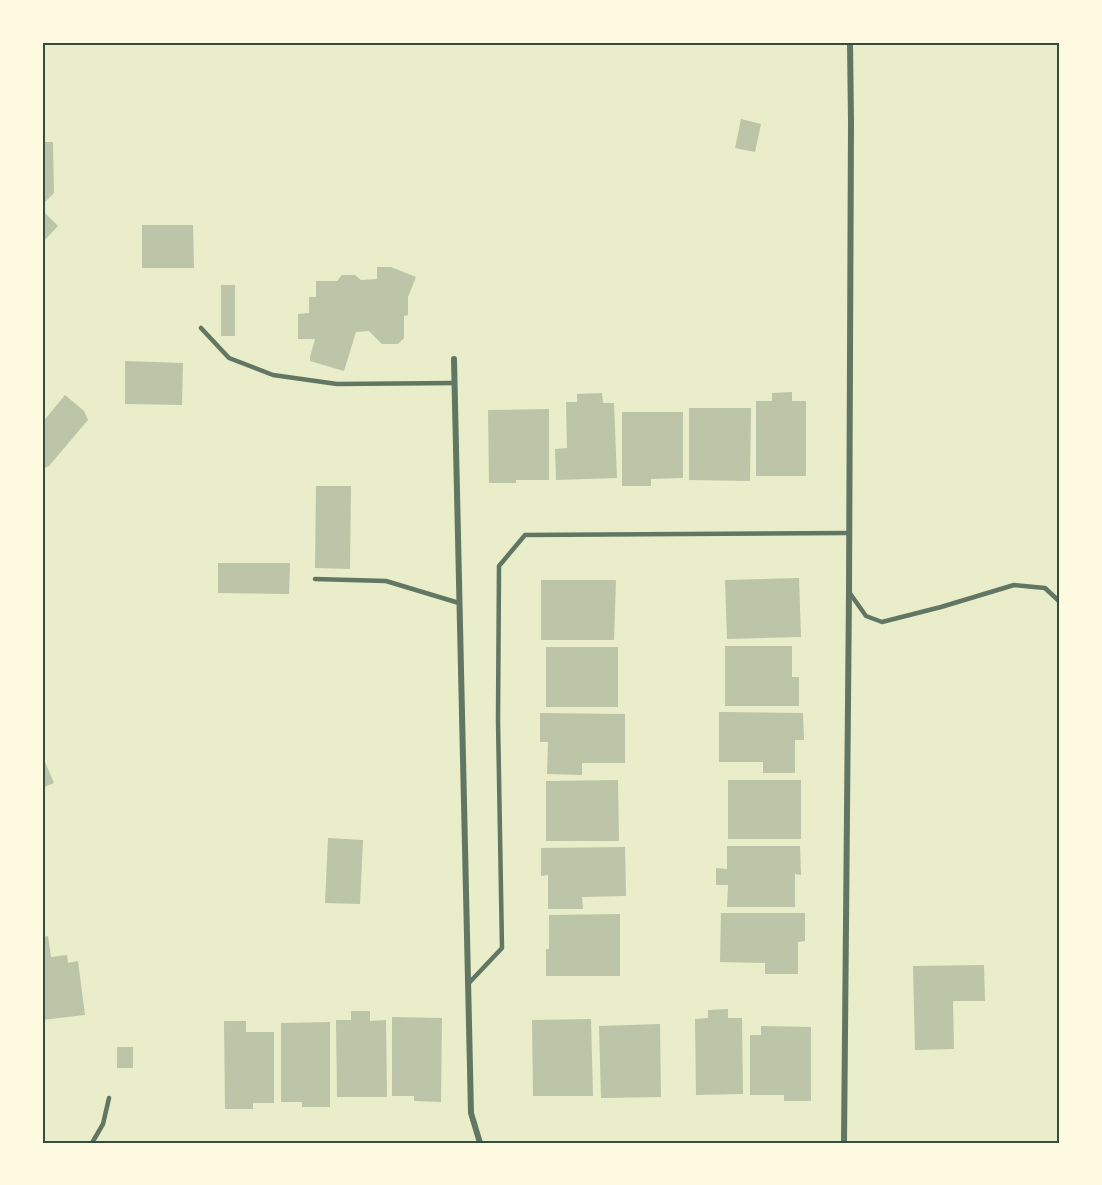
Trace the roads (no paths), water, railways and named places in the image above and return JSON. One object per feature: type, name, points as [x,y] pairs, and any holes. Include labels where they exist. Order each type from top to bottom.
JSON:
[{"type":"street","points":[[844,1143],[849,592],[850,42]]},
{"type":"street","points":[[454,359],[471,1113],[480,1143]]},
{"type":"lane","points":[[201,328],[229,358],[273,375],[337,384],[454,383]]},
{"type":"lane","points":[[468,984],[502,948],[498,720],[499,566],[525,535],[848,532]]},
{"type":"lane","points":[[315,579],[386,581],[459,603]]},
{"type":"lane","points":[[849,592],[866,616],[882,622],[1014,585],[1045,588],[1060,602]]},
{"type":"lane","points":[[92,1143],[103,1124],[109,1098]]}]
